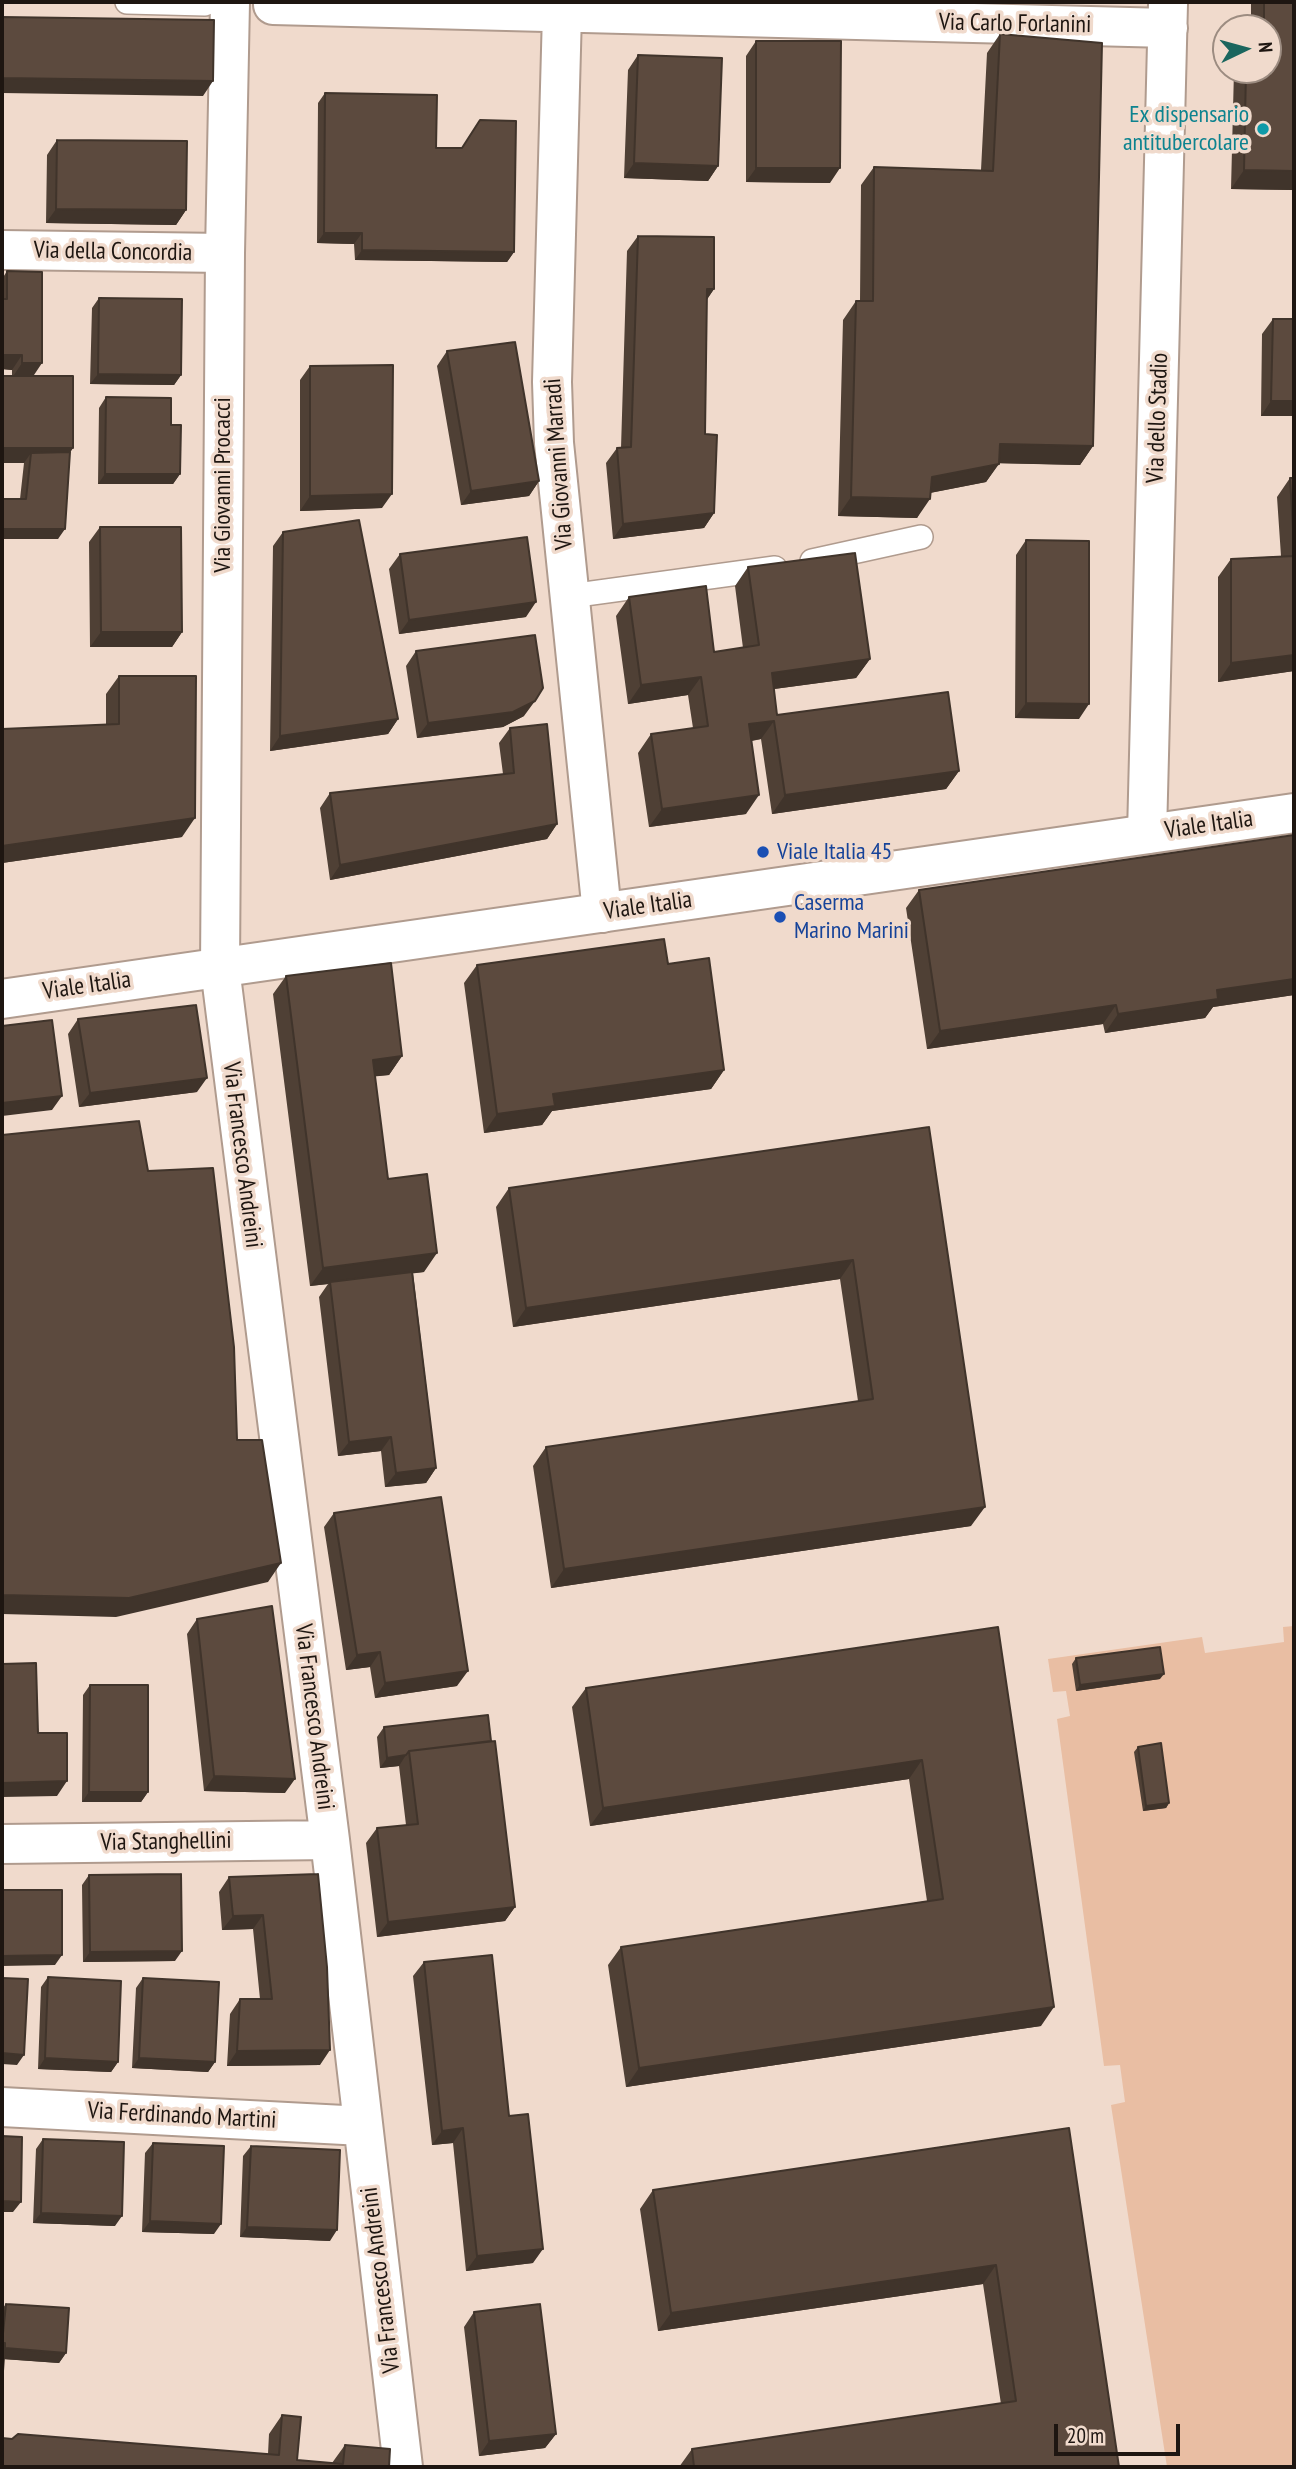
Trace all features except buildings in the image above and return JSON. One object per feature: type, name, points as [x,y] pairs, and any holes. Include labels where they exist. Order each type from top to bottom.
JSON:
[{"type":"street","name":"Via Giovanni Procacci","points":[[218,3],[225,253],[220,968]]},
{"type":"street","name":"Via Carlo Forlanini","points":[[273,5],[562,13],[1168,15]]},
{"type":"street","name":"Via Giovanni Marradi","points":[[562,13],[553,412],[602,913]]},
{"type":"street","name":"Via dello Stadio","points":[[1147,834],[1168,15]]},
{"type":"street","name":"Via della Concordia","points":[[2,250],[225,253]]},
{"type":"street","name":"Viale Italia","points":[[2,999],[1294,813]]},
{"type":"street","name":"Via Francesco Andreini","points":[[220,968],[330,1840],[403,2467]]},
{"type":"street","name":"Via Stanghellini","points":[[2,1844],[330,1840]]},
{"type":"street","name":"Via Ferdinando Martini","points":[[2,2107],[363,2126]]},
{"type":"lane","points":[[127,2],[218,3]]},
{"type":"lane","points":[[569,596],[786,567],[921,537]]},
{"type":"shaded area","points":[[1294,1626],[1294,2467],[1167,2467],[1111,2105],[1125,2102],[1120,2065],[1104,2066],[1057,1719],[1070,1716],[1066,1691],[1053,1692],[1048,1659],[1202,1637],[1205,1653],[1284,1642],[1283,1627]]},
{"type":"place","name":"Ex dispensario antitubercolare","points":[[1263,129]]},
{"type":"place","name":"Viale Italia 45","points":[[763,852]]},
{"type":"place","name":"Caserma Marino Marini","points":[[780,917]]}]
